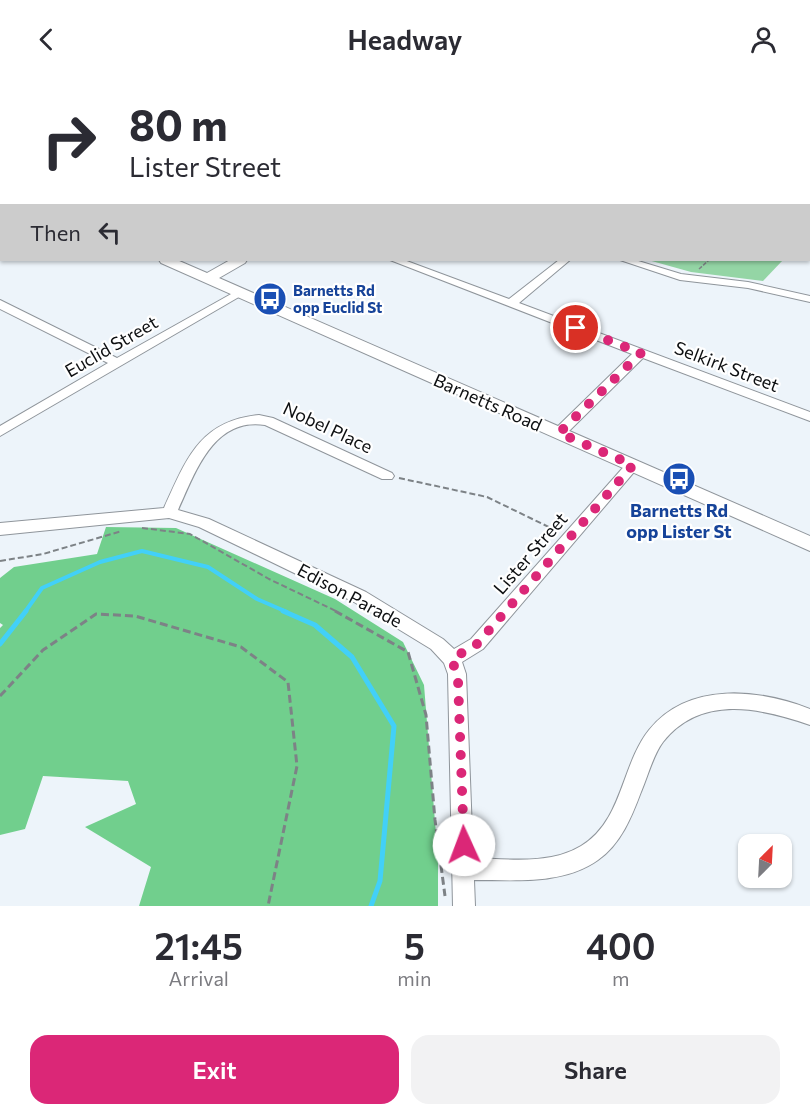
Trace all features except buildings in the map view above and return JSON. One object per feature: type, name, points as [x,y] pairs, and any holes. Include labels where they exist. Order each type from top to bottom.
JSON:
[{"type":"street","name":"Barnetts Road","points":[[168,261],[810,543]]},
{"type":"street","points":[[208,278],[238,261]]},
{"type":"street","name":"Selkirk Street","points":[[398,261],[810,417]]},
{"type":"street","points":[[510,303],[565,261]]},
{"type":"street","points":[[628,261],[680,277],[748,285],[810,299]]},
{"type":"street","name":"Euclid Street","points":[[0,432],[240,292]]},
{"type":"street","points":[[0,304],[117,363]]},
{"type":"street","points":[[559,433],[641,353]]},
{"type":"street","name":"Nobel Place","points":[[169,513],[198,452],[232,425],[250,416],[268,421],[387,476]]},
{"type":"street","name":"Lister Street","points":[[452,659],[477,644],[633,465]]},
{"type":"street","name":"Edison Parade","points":[[0,529],[169,513],[204,523],[360,597],[437,644],[452,659]]},
{"type":"street","points":[[452,659],[458,680],[464,906]]},
{"type":"street","points":[[464,869],[541,868],[576,861],[590,855],[610,836],[656,736],[666,724],[690,708],[714,702],[748,701],[790,709],[810,717]]},
{"type":"path","points":[[696,274],[708,261]]},
{"type":"path","points":[[407,479],[487,497],[554,530]]},
{"type":"path","points":[[136,527],[190,534],[269,579],[342,614],[408,652],[426,715],[435,820],[446,906]]},
{"type":"path","points":[[0,561],[43,554],[124,530]]},
{"type":"path","points":[[0,696],[43,650],[96,614],[135,616],[241,647],[288,682],[297,766],[268,906]]},
{"type":"green space","points":[[652,261],[782,261],[763,281],[691,272]]},
{"type":"green space","points":[[106,527],[176,528],[335,599],[403,642],[424,685],[438,859],[438,906],[139,906],[151,867],[85,827],[136,804],[128,781],[43,776],[25,829],[0,835],[0,628],[3,625],[0,623],[0,578],[14,567],[97,554]]},
{"type":"waterway","points":[[25,612],[42,588],[100,562],[142,551],[208,567],[257,599],[287,612]]},
{"type":"waterway","points":[[0,644],[26,611]]},
{"type":"waterway","points":[[283,611],[315,625],[352,657],[394,726],[380,881],[371,906]]},
{"type":"place","name":"Barnetts Rd opp Euclid St","points":[[270,299]]},
{"type":"place","name":"Barnetts Rd opp Lister St","points":[[679,479]]},
{"type":"route","points":[[464,845],[458,680],[452,659],[477,644],[633,465],[559,433],[641,353],[576,328]]}]
